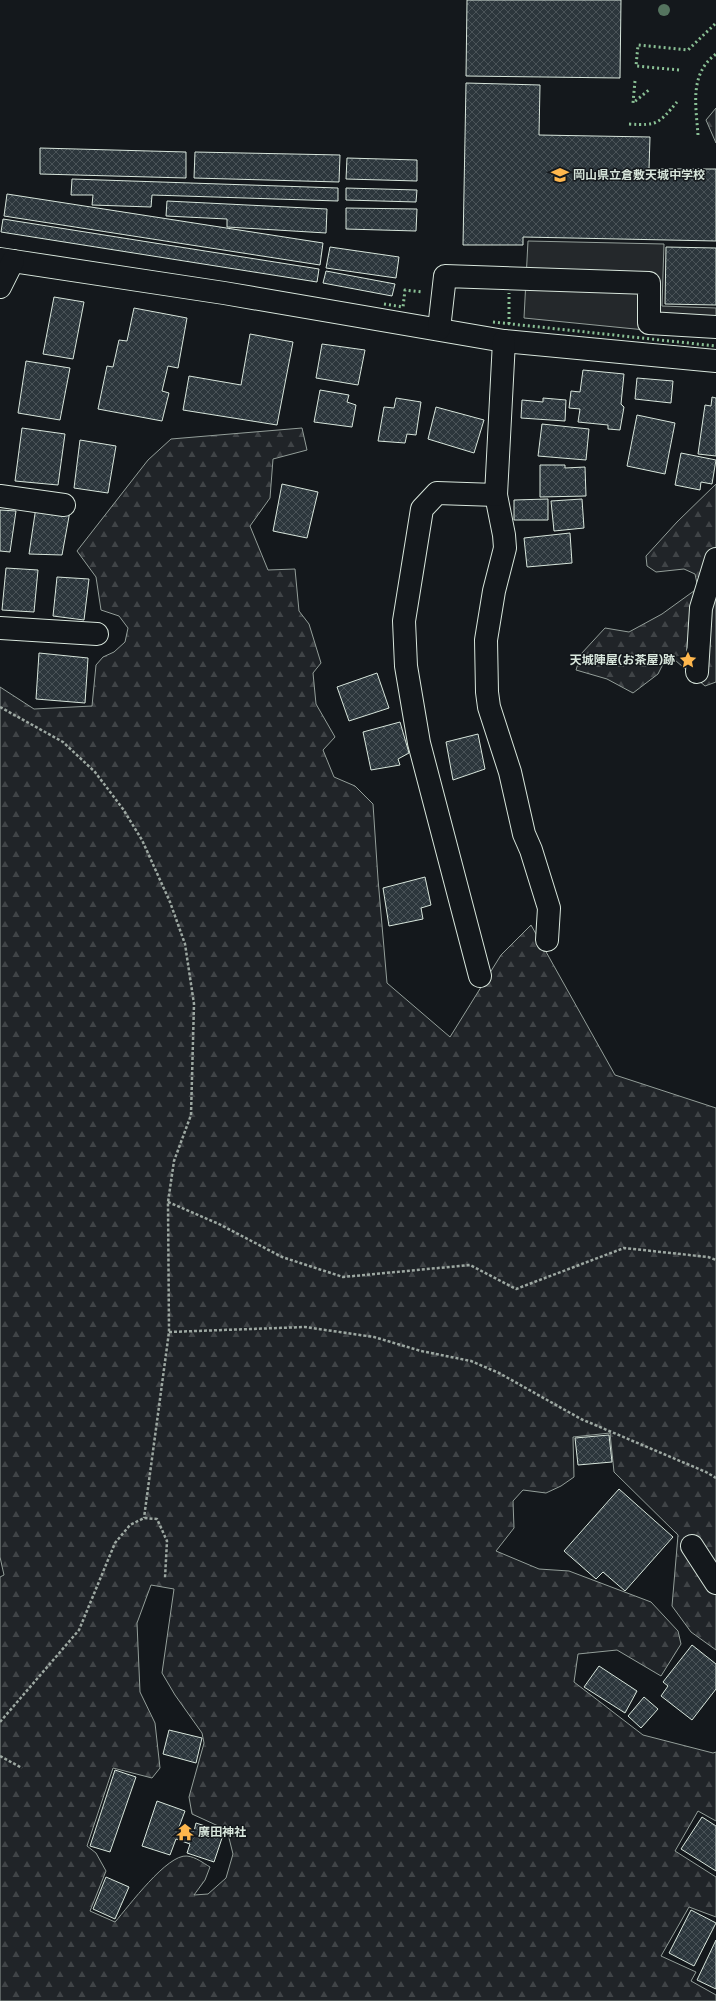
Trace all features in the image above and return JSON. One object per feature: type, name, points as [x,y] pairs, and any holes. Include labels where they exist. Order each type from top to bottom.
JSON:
[{"type":"street","points":[[0,287],[6,260],[224,293],[504,341],[716,361]]},
{"type":"street","points":[[438,329],[445,276],[649,283],[648,323],[716,327]]},
{"type":"street","points":[[504,341],[496,495],[505,548],[494,591],[486,640],[487,692],[489,707],[510,772],[524,834],[531,850],[549,908],[547,940]]},
{"type":"street","points":[[480,976],[420,743],[406,666],[404,622],[422,509],[436,493],[496,495]]},
{"type":"street","points":[[0,496],[64,505]]},
{"type":"street","points":[[697,672],[701,608],[716,559]]},
{"type":"street","points":[[0,628],[97,634]]},
{"type":"street","points":[[692,1546],[716,1583]]},
{"type":"path","points":[[0,706],[64,742],[95,772],[123,809],[142,840],[170,902],[185,944],[194,1004],[191,1115],[174,1161],[168,1202],[169,1332],[144,1518]]},
{"type":"path","points":[[168,1202],[219,1224],[282,1257],[343,1277],[470,1265],[516,1289],[624,1248],[708,1257],[716,1260]]},
{"type":"path","points":[[169,1332],[305,1327],[374,1337],[421,1351],[471,1361],[499,1373],[581,1419],[706,1472],[716,1478]]},
{"type":"path","points":[[0,1722],[79,1630],[115,1543],[130,1525],[144,1518],[158,1519],[167,1541],[165,1578]]},
{"type":"path","points":[[0,1756],[22,1768]]},
{"type":"green space","points":[[716,108],[716,143],[706,120]]},
{"type":"green space","points":[[302,428],[307,450],[273,459],[270,498],[250,526],[268,570],[295,569],[299,611],[309,624],[321,663],[313,673],[316,704],[335,737],[323,750],[334,777],[355,786],[373,804],[387,983],[450,1037],[501,955],[531,925],[615,1075],[716,1108],[716,1650],[691,1632],[672,1606],[678,1535],[614,1472],[610,1433],[573,1437],[574,1477],[561,1486],[546,1493],[523,1490],[513,1501],[514,1528],[496,1551],[539,1569],[569,1571],[651,1602],[678,1631],[681,1644],[661,1676],[617,1650],[578,1654],[574,1682],[643,1735],[713,1753],[716,1752],[716,1821],[698,1811],[675,1851],[716,1877],[716,1917],[689,1907],[661,1956],[696,1972],[691,1981],[716,1995],[716,2001],[0,2001],[0,1577],[4,1575],[0,1557],[0,687],[34,709],[92,706],[96,665],[103,657],[114,652],[125,642],[128,628],[119,616],[101,610],[96,577],[77,551],[148,460],[171,439]],"holes":[[[151,1585],[174,1589],[162,1673],[175,1695],[202,1733],[204,1743],[189,1797],[192,1814],[227,1830],[233,1854],[226,1878],[208,1894],[194,1895],[205,1880],[210,1867],[199,1860],[187,1856],[169,1863],[149,1882],[115,1922],[90,1911],[106,1871],[96,1853],[87,1846],[113,1768],[152,1778],[160,1768],[155,1723],[140,1692],[137,1623]]]},
{"type":"green space","points":[[716,484],[716,682],[705,686],[668,654],[658,674],[633,693],[607,679],[576,670],[581,654],[605,628],[629,632],[662,614],[698,588],[695,574],[684,569],[656,572],[647,566],[646,556],[677,522]]},
{"type":"shaded area","points":[[528,241],[664,244],[662,306],[716,308],[716,337],[524,318]]},
{"type":"building","points":[[467,0],[621,0],[620,78],[466,76]]},
{"type":"building","points":[[466,83],[540,85],[539,135],[650,137],[649,169],[716,169],[716,241],[523,237],[523,245],[463,245]]},
{"type":"building","points":[[40,148],[186,152],[186,178],[40,174]]},
{"type":"building","points":[[195,152],[340,155],[339,182],[194,178]]},
{"type":"building","points":[[347,158],[417,160],[417,181],[346,179]]},
{"type":"building","points":[[72,179],[338,188],[338,201],[152,195],[151,207],[92,205],[93,195],[71,195]]},
{"type":"building","points":[[346,188],[417,190],[416,202],[346,200]]},
{"type":"building","points":[[7,194],[323,243],[320,265],[4,216]]},
{"type":"building","points":[[167,201],[327,209],[326,233],[227,227],[227,219],[166,216]]},
{"type":"building","points":[[346,208],[417,209],[416,231],[346,229]]},
{"type":"building","points":[[3,219],[319,269],[317,282],[1,232]]},
{"type":"building","points":[[330,247],[399,257],[396,278],[326,268]]},
{"type":"building","points":[[666,247],[716,248],[716,305],[665,304]]},
{"type":"building","points":[[326,271],[395,284],[392,296],[323,283]]},
{"type":"building","points":[[54,297],[84,302],[73,359],[43,354]]},
{"type":"building","points":[[134,308],[187,318],[178,368],[168,366],[162,391],[169,393],[162,421],[98,409],[107,366],[113,367],[119,340],[127,341]]},
{"type":"building","points":[[250,334],[293,342],[277,425],[183,410],[189,376],[241,385]]},
{"type":"building","points":[[322,344],[365,350],[358,385],[316,378]]},
{"type":"building","points":[[26,361],[70,368],[60,420],[18,413]]},
{"type":"building","points":[[583,370],[624,374],[621,404],[624,407],[620,430],[608,429],[608,425],[578,422],[580,409],[569,408],[571,391],[580,392]]},
{"type":"building","points":[[637,378],[673,381],[671,403],[635,399]]},
{"type":"building","points":[[320,390],[349,395],[347,402],[356,405],[352,427],[314,422]]},
{"type":"building","points":[[712,397],[716,398],[716,456],[698,454],[705,405],[711,406]]},
{"type":"building","points":[[396,398],[421,402],[416,435],[407,434],[405,443],[378,441],[384,407],[394,408]]},
{"type":"building","points":[[543,398],[566,400],[565,421],[521,418],[522,400],[543,402]]},
{"type":"building","points":[[436,407],[484,420],[474,453],[428,439]]},
{"type":"building","points":[[637,415],[675,423],[665,474],[627,466]]},
{"type":"building","points":[[542,424],[589,429],[586,460],[538,456]]},
{"type":"building","points":[[22,428],[65,434],[58,485],[15,481]]},
{"type":"building","points":[[80,440],[116,446],[108,493],[74,488]]},
{"type":"building","points":[[681,453],[716,460],[712,484],[701,482],[700,490],[675,485]]},
{"type":"building","points":[[540,465],[565,465],[565,468],[585,467],[586,496],[540,497]]},
{"type":"building","points":[[282,484],[318,492],[307,538],[273,531]]},
{"type":"building","points":[[548,499],[548,520],[514,520],[514,500]]},
{"type":"building","points":[[582,499],[584,528],[554,531],[551,501]]},
{"type":"building","points":[[36,507],[70,511],[62,555],[29,554]]},
{"type":"building","points":[[0,510],[16,511],[10,552],[0,551]]},
{"type":"building","points":[[570,533],[572,563],[527,567],[524,538]]},
{"type":"building","points":[[6,568],[38,570],[34,612],[2,610]]},
{"type":"building","points":[[57,577],[89,579],[84,620],[53,616]]},
{"type":"building","points":[[39,653],[88,658],[85,703],[36,699]]},
{"type":"building","points":[[377,673],[389,708],[349,721],[337,687]]},
{"type":"building","points":[[400,722],[409,753],[398,759],[400,765],[371,770],[363,732]]},
{"type":"building","points":[[478,734],[485,769],[453,780],[446,742]]},
{"type":"building","points":[[425,877],[431,905],[421,908],[423,919],[389,926],[383,888]]},
{"type":"building","points":[[609,1435],[612,1462],[578,1465],[575,1438]]},
{"type":"building","points":[[619,1489],[673,1537],[625,1591],[603,1572],[596,1579],[564,1551]]},
{"type":"building","points":[[692,1645],[716,1664],[716,1689],[692,1720],[661,1696],[668,1686],[663,1682]]},
{"type":"building","points":[[599,1666],[637,1691],[625,1713],[584,1687]]},
{"type":"building","points":[[644,1697],[658,1709],[641,1728],[628,1716]]},
{"type":"building","points":[[169,1730],[202,1738],[196,1763],[163,1754]]},
{"type":"building","points":[[115,1770],[136,1777],[110,1852],[90,1846]]},
{"type":"building","name":"廣田神社","points":[[157,1801],[185,1811],[179,1827],[194,1831],[196,1823],[224,1832],[214,1862],[187,1853],[190,1844],[176,1839],[170,1855],[142,1846]]},
{"type":"building","points":[[702,1817],[716,1826],[716,1871],[681,1849]]},
{"type":"building","points":[[106,1877],[129,1887],[115,1919],[93,1909]]},
{"type":"building","points":[[691,1910],[716,1923],[694,1966],[669,1953]]},
{"type":"building","points":[[716,1940],[716,1989],[697,1980]]},
{"type":"hedge","points":[[679,70],[636,66],[638,45],[688,50],[716,23]]},
{"type":"hedge","points":[[698,135],[696,101],[698,81],[707,62],[716,54]]},
{"type":"hedge","points":[[635,81],[633,103],[650,89]]},
{"type":"hedge","points":[[629,124],[646,124],[657,122],[662,119],[677,102]]},
{"type":"hedge","points":[[384,304],[403,307],[405,290],[422,292]]},
{"type":"hedge","points":[[509,293],[509,324]]},
{"type":"hedge","points":[[493,322],[716,346]]},
{"type":"place","name":"岡山県立倉敷天城中学校","points":[[560,175]]},
{"type":"place","name":"天城陣屋(お茶屋)跡","points":[[688,660]]},
{"type":"place","name":"廣田神社","points":[[185,1832]]}]
